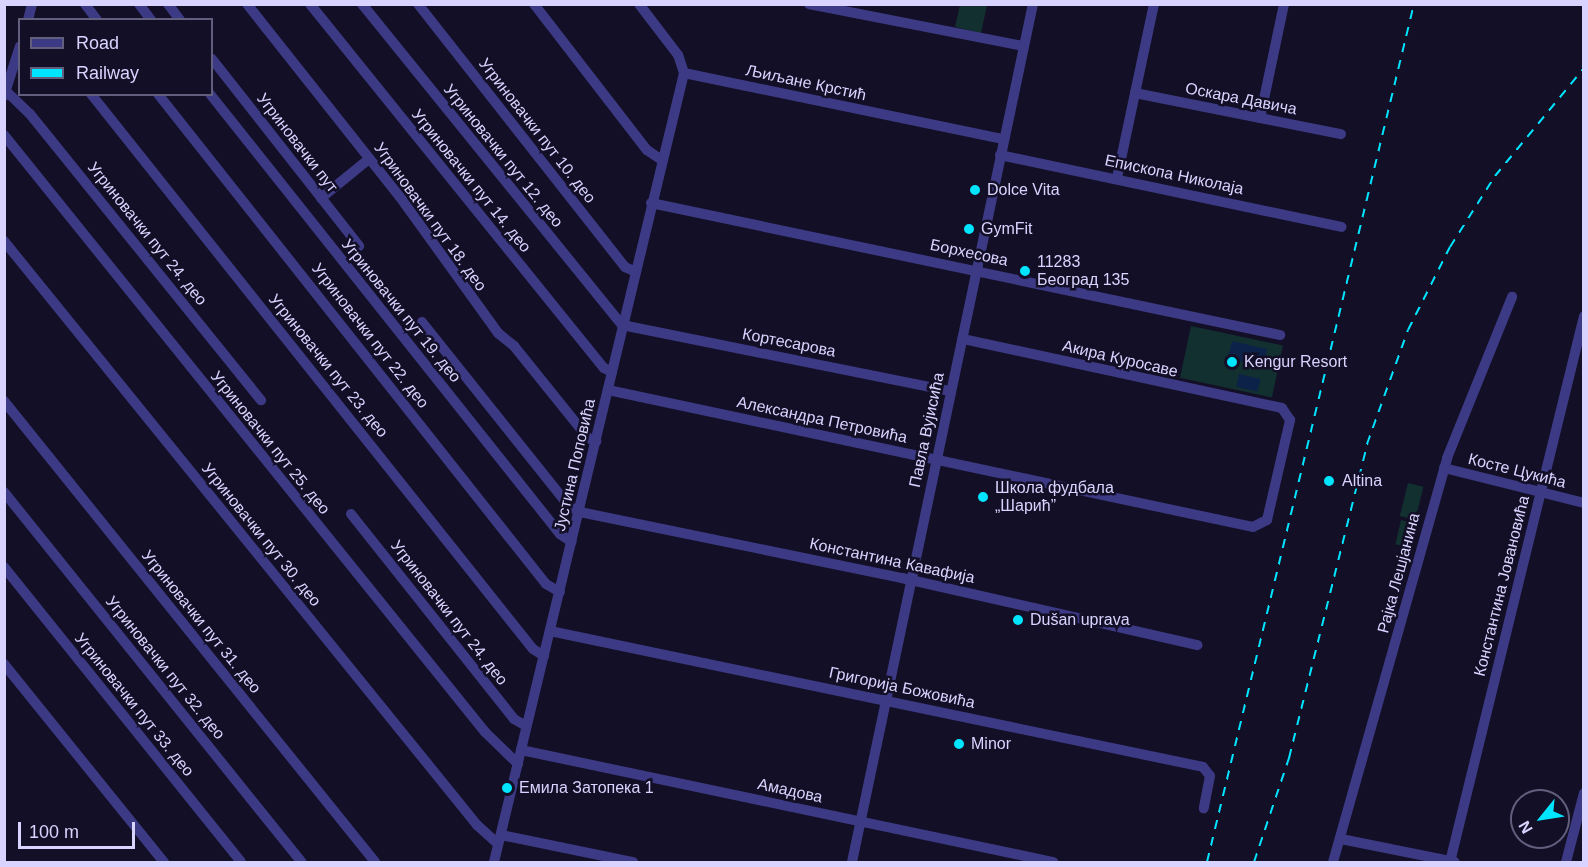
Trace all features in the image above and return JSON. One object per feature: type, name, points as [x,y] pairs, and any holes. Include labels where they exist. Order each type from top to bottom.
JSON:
[{"type":"street","points":[[85,4],[96,18]]},
{"type":"street","points":[[139,4],[150,18]]},
{"type":"street","points":[[168,4],[178,18]]},
{"type":"street","name":"Угриновачки пут 18. део","points":[[247,4],[369,159],[498,333],[514,346],[588,438],[596,441]]},
{"type":"street","name":"Угриновачки пут 14. део","points":[[310,4],[604,368],[612,372]]},
{"type":"street","name":"Угриновачки пут 12. део","points":[[362,4],[622,325]]},
{"type":"street","name":"Угриновачки пут 10. део","points":[[418,4],[625,267],[634,271]]},
{"type":"street","points":[[534,4],[647,150],[662,160]]},
{"type":"street","points":[[639,4],[678,55],[684,73]]},
{"type":"street","points":[[809,4],[1024,46]]},
{"type":"street","name":"Павла Вујисића","points":[[852,862],[1033,4]]},
{"type":"street","points":[[1117,178],[1154,4]]},
{"type":"street","points":[[1260,118],[1284,4]]},
{"type":"street","points":[[5,93],[18,52]]},
{"type":"street","name":"Угриновачки пут","points":[[213,61],[359,246]]},
{"type":"street","name":"Јустина Поповића","points":[[494,862],[580,512],[634,271],[684,73]]},
{"type":"street","name":"Љиљане Крстић","points":[[684,73],[1003,139]]},
{"type":"street","name":"Угриновачки пут 24. део","points":[[5,93],[30,114],[261,400]]},
{"type":"street","name":"Оскара Давича","points":[[1135,93],[1341,134]]},
{"type":"street","name":"Угриновачки пут 23. део","points":[[92,96],[533,649],[544,656]]},
{"type":"street","name":"Угриновачки пут 22. део","points":[[160,96],[546,585],[560,592]]},
{"type":"street","name":"Угриновачки пут 19. део","points":[[212,96],[560,534],[572,542]]},
{"type":"street","name":"Угриновачки пут 25. део","points":[[4,135],[485,732],[518,764]]},
{"type":"street","name":"Епископа Николаја","points":[[1000,155],[1341,227]]},
{"type":"street","points":[[321,198],[369,159]]},
{"type":"street","name":"Борхесова","points":[[651,203],[1280,335]]},
{"type":"street","name":"Угриновачки пут 30. део","points":[[4,241],[477,825],[500,840]]},
{"type":"street","name":"Рајка Лешјанина","points":[[1333,862],[1444,468],[1512,297]]},
{"type":"street","name":"Константина Јовановића","points":[[1452,862],[1584,316]]},
{"type":"street","points":[[422,322],[569,506],[580,512]]},
{"type":"street","name":"Кортесарова","points":[[622,325],[950,391]]},
{"type":"street","name":"Акира Куросаве","points":[[962,339],[1282,408],[1290,420],[1268,520],[1259,526],[1240,524]]},
{"type":"street","name":"Александра Петровића","points":[[608,390],[1240,524]]},
{"type":"street","name":"Угриновачки пут 31. део","points":[[4,400],[375,862]]},
{"type":"street","name":"Косте Цукића","points":[[1444,468],[1584,503]]},
{"type":"street","name":"Угриновачки пут 32. део","points":[[4,492],[302,862]]},
{"type":"street","name":"Константина Кавафија","points":[[580,512],[911,580],[1197,645]]},
{"type":"street","name":"Угриновачки пут 24. део","points":[[351,514],[514,719],[526,726]]},
{"type":"street","name":"Угриновачки пут 33. део","points":[[4,567],[241,862]]},
{"type":"street","name":"Григорија Божовића","points":[[550,631],[1203,766],[1210,776],[1204,808]]},
{"type":"street","points":[[4,664],[164,862]]},
{"type":"street","name":"Амадова","points":[[521,750],[1053,862]]},
{"type":"street","points":[[1566,862],[1584,793]]},
{"type":"street","points":[[1341,839],[1452,862]]},
{"type":"street","points":[[500,840],[633,862]]},
{"type":"green space","points":[[960,5],[987,5],[981,33],[955,27]]},
{"type":"green space","name":"Kengur Resort","points":[[1191,326],[1283,346],[1272,397],[1180,378]]},
{"type":"green space","points":[[1408,483],[1424,487],[1415,520],[1400,516]]},
{"type":"green space","points":[[1401,520],[1414,523],[1408,547],[1395,544]]},
{"type":"water","points":[[1232,341],[1267,349],[1263,367],[1228,359]]},
{"type":"water","points":[[1239,374],[1260,379],[1258,392],[1236,387]]},
{"type":"railway","points":[[1207,862],[1414,4]]},
{"type":"railway","points":[[1254,862],[1289,758],[1367,444],[1408,330],[1450,247],[1495,176],[1584,68]]},
{"type":"place","name":"Dolce Vita","points":[[975,190]]},
{"type":"place","name":"GymFit","points":[[969,229]]},
{"type":"place","name":"11283 Београд 135","points":[[1025,271]]},
{"type":"place","name":"Kengur Resort","points":[[1232,362]]},
{"type":"place","name":"Altina","points":[[1329,481]]},
{"type":"place","name":"Школа фудбала „Шарић”","points":[[983,497]]},
{"type":"place","name":"Dušan uprava","points":[[1018,620]]},
{"type":"place","name":"Minor","points":[[959,744]]},
{"type":"place","name":"Емила Затопека 1","points":[[507,788]]}]
